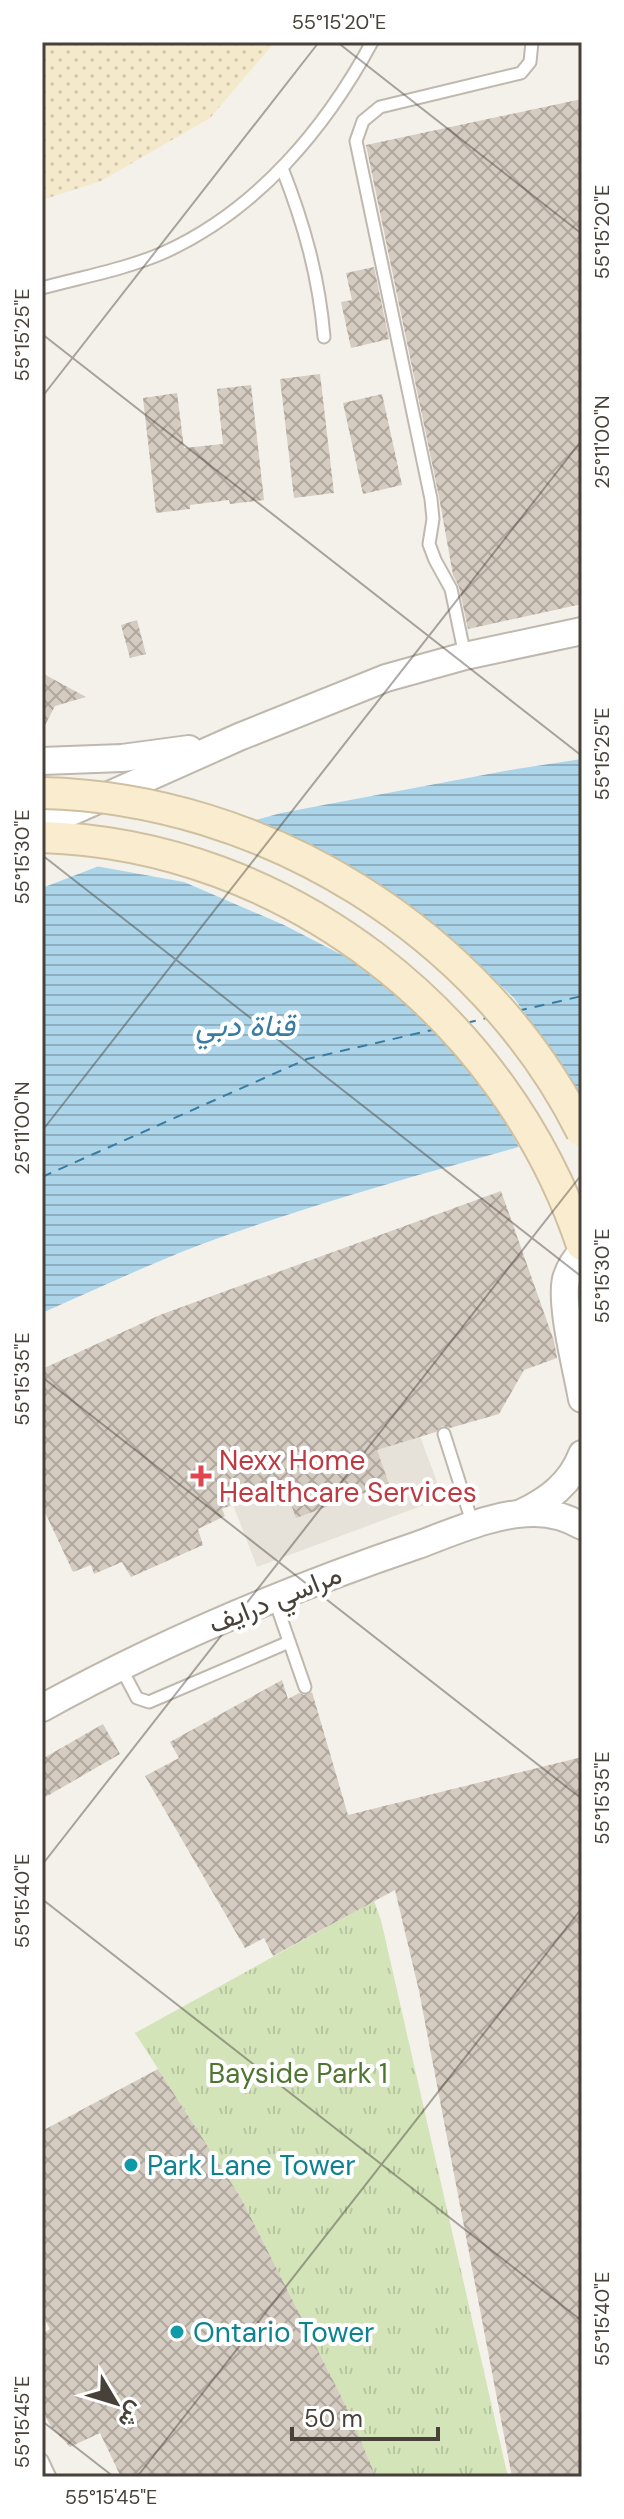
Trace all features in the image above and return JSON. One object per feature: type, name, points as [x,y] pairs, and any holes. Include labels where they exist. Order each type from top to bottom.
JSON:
[{"type":"main road","points":[[42,793],[104,797],[193,816],[279,847],[360,890],[433,944],[498,1009],[553,1082],[582,1132]]},
{"type":"main road","points":[[42,837],[132,848],[215,870],[293,905],[366,950],[432,1005],[489,1069],[536,1140],[556,1179],[582,1245]]},
{"type":"street","points":[[42,825],[239,737],[386,678],[465,656],[582,631]]},
{"type":"street","points":[[42,761],[152,755],[239,737]]},
{"type":"street","points":[[582,1252],[566,1278],[564,1298],[582,1399]]},
{"type":"street","name":"مراسي درايف","points":[[518,1514],[560,1489],[582,1454]]},
{"type":"street","name":"مراسي درايف","points":[[42,1708],[182,1637],[381,1557],[518,1514],[536,1512],[555,1515],[582,1526]]},
{"type":"lane","points":[[42,288],[164,252],[207,229],[236,208],[282,168],[315,130],[372,42]]},
{"type":"lane","points":[[465,656],[451,589],[429,544],[433,519],[431,499],[356,141],[363,121],[380,107],[521,73],[530,62],[532,42]]},
{"type":"lane","points":[[282,168],[311,250],[322,307],[324,337]]},
{"type":"lane","points":[[444,1434],[473,1526]]},
{"type":"lane","points":[[274,1598],[305,1687]]},
{"type":"lane","points":[[121,1668],[137,1698],[156,1701],[289,1642]]},
{"type":"lane","points":[[42,2460],[50,2477]]},
{"type":"shaded area","points":[[349,1246],[443,1498],[257,1567],[160,1315]]},
{"type":"sand","points":[[42,42],[275,42],[210,118],[101,181],[42,200]]},
{"type":"green space","name":"Bayside Park 1","points":[[374,1901],[381,1920],[508,2477],[376,2477],[348,2410],[241,2198],[135,2033]]},
{"type":"water","name":"قناة دبي","points":[[582,759],[582,1130],[271,1220],[157,1262],[42,1313],[42,888],[117,859],[281,813]]},
{"type":"pier","points":[[246,819],[329,857],[397,898],[458,945],[514,998],[561,1065],[582,1100],[582,1135],[521,1151],[499,1110],[456,1054],[406,1003],[350,959],[284,925],[184,882],[90,865]]},
{"type":"building","points":[[582,99],[582,604],[468,629],[459,587],[453,575],[366,145]]},
{"type":"building","points":[[374,267],[389,339],[351,348],[341,302],[352,300],[346,273]]},
{"type":"building","points":[[320,374],[334,493],[294,498],[280,379]]},
{"type":"building","points":[[251,385],[264,500],[230,504],[229,500],[156,513],[143,398],[177,393],[184,448],[223,444],[217,389]]},
{"type":"building","points":[[382,394],[402,485],[363,494],[343,403]]},
{"type":"building","points":[[137,620],[146,654],[130,658],[121,625]]},
{"type":"building","points":[[42,673],[86,697],[55,706],[42,731]]},
{"type":"building","points":[[501,1191],[554,1341],[557,1358],[524,1370],[499,1414],[450,1428],[442,1426],[436,1432],[377,1450],[389,1484],[296,1518],[284,1485],[222,1509],[225,1516],[198,1529],[203,1545],[131,1577],[122,1562],[94,1574],[91,1565],[73,1572],[42,1506],[42,1369],[160,1315]]},
{"type":"building","points":[[282,1680],[288,1699],[299,1693],[312,1692],[348,1815],[582,1757],[582,2477],[512,2477],[419,1991],[395,1890],[273,1956],[264,1938],[245,1948],[145,1776],[179,1758],[170,1742]]},
{"type":"building","points":[[103,1724],[120,1754],[42,1799],[42,1759]]},
{"type":"building","points":[[158,2069],[241,2198],[348,2410],[376,2477],[121,2477],[100,2433],[70,2447],[51,2427],[42,2409],[42,2334],[50,2329],[42,2314],[42,2131]]},
{"type":"ferry route","points":[[517,1011],[582,996]]},
{"type":"ferry route","points":[[466,1023],[487,1018]]},
{"type":"ferry route","points":[[42,1177],[307,1059],[432,1030]]},
{"type":"place","name":"Nexx Home Healthcare Services","points":[[201,1476]]},
{"type":"place","name":"Park Lane Tower","points":[[131,2165]]},
{"type":"place","name":"Ontario Tower","points":[[177,2332]]}]
